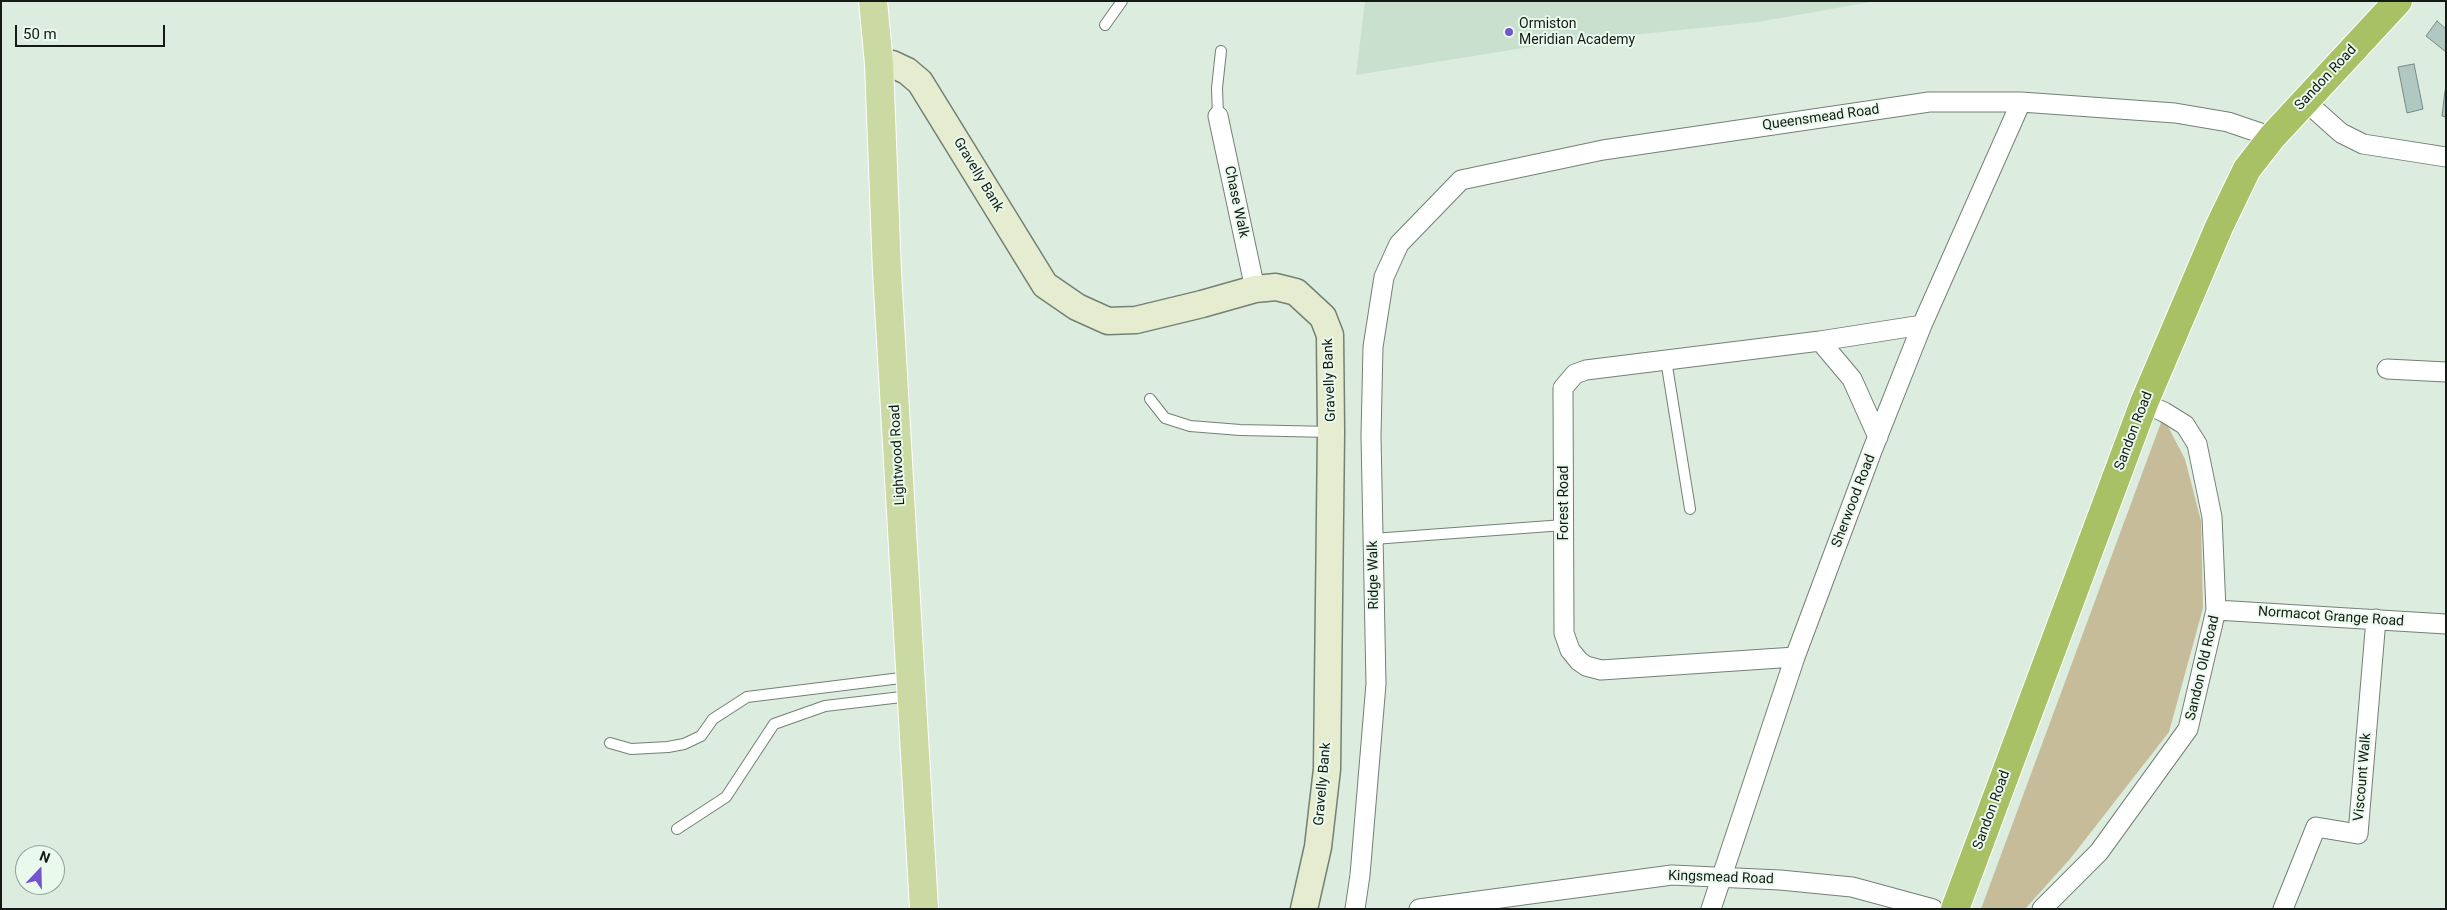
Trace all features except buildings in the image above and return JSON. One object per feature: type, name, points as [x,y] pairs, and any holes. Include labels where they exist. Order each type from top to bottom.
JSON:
[{"type":"highway","name":"Sandon Road","points":[[1955,909],[2144,404],[2219,227],[2247,170],[2272,137],[2389,4]]},
{"type":"main road","name":"Lightwood Road","points":[[873,1],[879,64],[887,272],[924,909]]},
{"type":"street","name":"Gravelly Bank","points":[[879,64],[892,64],[906,71],[920,82],[1045,285],[1077,307],[1108,321],[1136,320],[1254,289],[1276,287],[1296,292],[1323,317],[1330,335],[1331,432],[1327,769],[1318,847],[1304,909]]},
{"type":"street","points":[[2304,100],[2341,133],[2363,144],[2446,157]]},
{"type":"street","name":"Queensmead Road","points":[[1399,244],[1461,180],[1603,150],[1929,102],[2021,102],[2175,113],[2228,122],[2272,137]]},
{"type":"street","name":"Sherwood Road","points":[[1711,909],[1795,657],[1878,436],[1922,326],[2021,102]]},
{"type":"street","name":"Chase Walk","points":[[1218,116],[1254,289]]},
{"type":"street","name":"Ridge Walk","points":[[1355,909],[1360,874],[1376,684],[1372,436],[1373,347],[1384,277],[1399,244]]},
{"type":"street","name":"Forest Road","points":[[1795,657],[1601,670],[1586,666],[1570,650],[1564,633],[1563,388],[1567,380],[1575,374],[1586,370],[1820,341],[1922,326]]},
{"type":"street","points":[[1820,341],[1852,379],[1878,436]]},
{"type":"street","points":[[2387,369],[2446,372]]},
{"type":"street","name":"Sandon Old Road","points":[[2042,909],[2099,852],[2188,729],[2216,610],[2212,517],[2197,444],[2185,425],[2164,412],[2144,404]]},
{"type":"street","name":"Normacot Grange Road","points":[[2216,610],[2446,624]]},
{"type":"street","name":"Viscount Walk","points":[[2283,909],[2316,828],[2358,834],[2376,619]]},
{"type":"street","name":"Kingsmead Road","points":[[1419,909],[1672,875],[1852,887],[1933,909]]},
{"type":"lane","points":[[1105,25],[1122,1]]},
{"type":"lane","points":[[1218,116],[1217,88],[1221,51]]},
{"type":"lane","points":[[1666,360],[1690,509]]},
{"type":"lane","points":[[1150,399],[1165,418],[1190,426],[1240,430],[1331,432]]},
{"type":"lane","points":[[1373,539],[1564,525]]},
{"type":"lane","points":[[610,743],[632,750],[684,744],[701,736],[713,720],[746,697],[910,686]]},
{"type":"lane","points":[[677,830],[726,797],[774,724],[825,706],[910,686]]},
{"type":"shaded area","name":"Ormiston Meridian Academy","points":[[1365,1],[1876,1],[1758,22],[1554,43],[1356,75]]},
{"type":"shaded area","points":[[2163,417],[2185,459],[2201,521],[2203,608],[2169,732],[2070,859],[2025,909],[1981,909]]},
{"type":"place","name":"Ormiston Meridian Academy","points":[[1509,32]]}]
